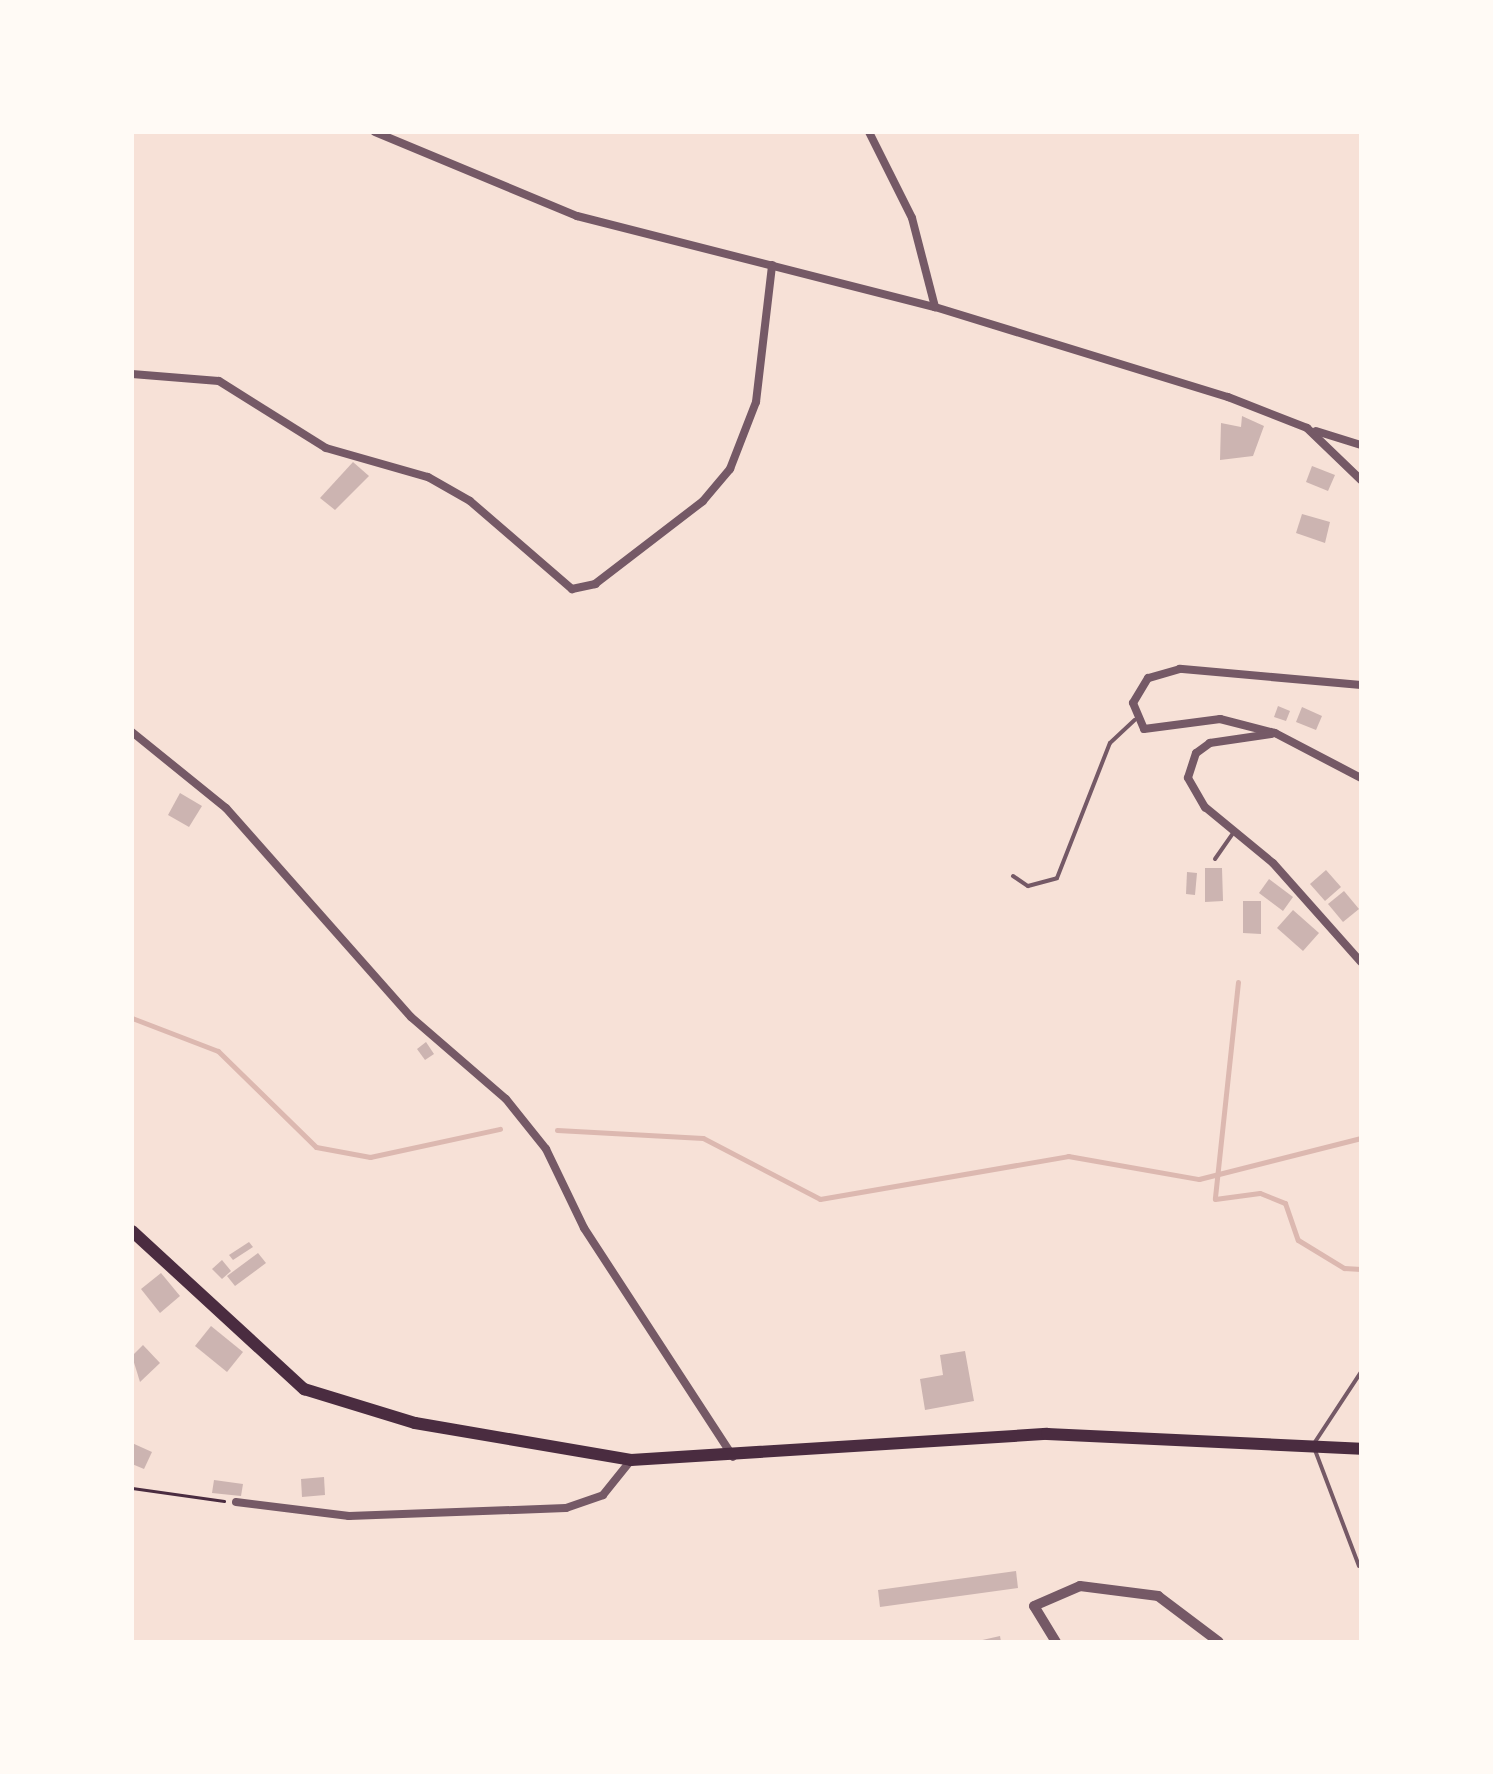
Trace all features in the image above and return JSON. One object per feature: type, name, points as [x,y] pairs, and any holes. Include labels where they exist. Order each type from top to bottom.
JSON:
[{"type":"main road","points":[[132,1231],[304,1389],[415,1423],[631,1460],[733,1457],[1047,1434],[1361,1449]]},
{"type":"street","points":[[375,132],[577,216],[935,307],[1361,445]]},
{"type":"street","points":[[869,132],[912,218],[935,307]]},
{"type":"street","points":[[132,374],[219,381],[326,448],[428,477],[470,501],[572,589],[595,584],[703,501],[730,469],[756,402],[772,265]]},
{"type":"street","points":[[1307,428],[1361,480]]},
{"type":"street","points":[[1361,685],[1180,669],[1148,678],[1135,691],[1135,720],[1156,731],[1220,719],[1275,733],[1361,778]]},
{"type":"street","points":[[132,732],[226,808],[411,1017],[506,1099],[546,1149],[584,1228],[733,1457]]},
{"type":"street","points":[[1275,733],[1210,743],[1190,765],[1188,778],[1205,807],[1282,872],[1361,962]]},
{"type":"street","points":[[236,1502],[349,1516],[566,1508],[603,1495],[631,1460]]},
{"type":"street","points":[[1056,1642],[1034,1606],[1080,1586],[1158,1596],[1219,1642]]},
{"type":"lane","points":[[1013,876],[1028,886],[1057,878],[1110,743],[1135,720]]},
{"type":"lane","points":[[1215,859],[1234,832]]},
{"type":"lane","points":[[1359,1566],[1313,1445],[1361,1372]]},
{"type":"path","points":[[132,1488],[236,1502]]},
{"type":"building","points":[[1242,416],[1264,426],[1253,456],[1220,460],[1221,423],[1241,427]]},
{"type":"building","points":[[353,462],[369,476],[335,510],[320,498]]},
{"type":"building","points":[[1312,466],[1335,475],[1328,491],[1306,482]]},
{"type":"building","points":[[1302,514],[1330,522],[1325,543],[1296,533]]},
{"type":"building","points":[[1278,706],[1290,711],[1286,721],[1274,717]]},
{"type":"building","points":[[1302,707],[1322,716],[1316,730],[1296,722]]},
{"type":"building","points":[[180,793],[202,806],[189,827],[168,815]]},
{"type":"building","points":[[1205,868],[1222,868],[1223,901],[1205,902]]},
{"type":"building","points":[[1326,870],[1341,887],[1325,901],[1310,884]]},
{"type":"building","points":[[1187,872],[1197,873],[1195,895],[1186,894]]},
{"type":"building","points":[[1269,879],[1293,897],[1283,911],[1259,893]]},
{"type":"building","points":[[1344,891],[1359,909],[1343,922],[1328,904]]},
{"type":"building","points":[[1243,901],[1261,901],[1261,934],[1243,933]]},
{"type":"building","points":[[1293,910],[1319,933],[1303,951],[1277,928]]},
{"type":"building","points":[[426,1042],[434,1054],[425,1060],[417,1049]]},
{"type":"building","points":[[249,1242],[253,1247],[233,1260],[229,1255]]},
{"type":"building","points":[[258,1253],[266,1263],[235,1286],[227,1276]]},
{"type":"building","points":[[222,1260],[231,1271],[222,1279],[212,1269]]},
{"type":"building","points":[[161,1273],[180,1296],[160,1313],[141,1289]]},
{"type":"building","points":[[211,1326],[243,1352],[227,1372],[195,1346]]},
{"type":"building","points":[[143,1345],[160,1363],[140,1382],[132,1356]]},
{"type":"building","points":[[965,1351],[974,1401],[925,1410],[920,1379],[943,1375],[940,1355]]},
{"type":"building","points":[[132,1443],[152,1452],[144,1469],[132,1464]]},
{"type":"building","points":[[324,1477],[325,1495],[302,1497],[301,1479]]},
{"type":"building","points":[[214,1480],[243,1484],[241,1496],[212,1493]]},
{"type":"building","points":[[1016,1571],[1018,1588],[880,1607],[878,1590]]},
{"type":"building","points":[[1000,1636],[1001,1642],[978,1642],[978,1641]]},
{"type":"waterway","points":[[1238,982],[1215,1199],[1260,1193],[1285,1203],[1298,1240],[1344,1268],[1361,1269]]},
{"type":"waterway","points":[[132,1018],[218,1051],[316,1147],[370,1157],[500,1129]]},
{"type":"waterway","points":[[557,1130],[703,1138],[820,1199],[1068,1156],[1199,1179],[1361,1138]]}]
